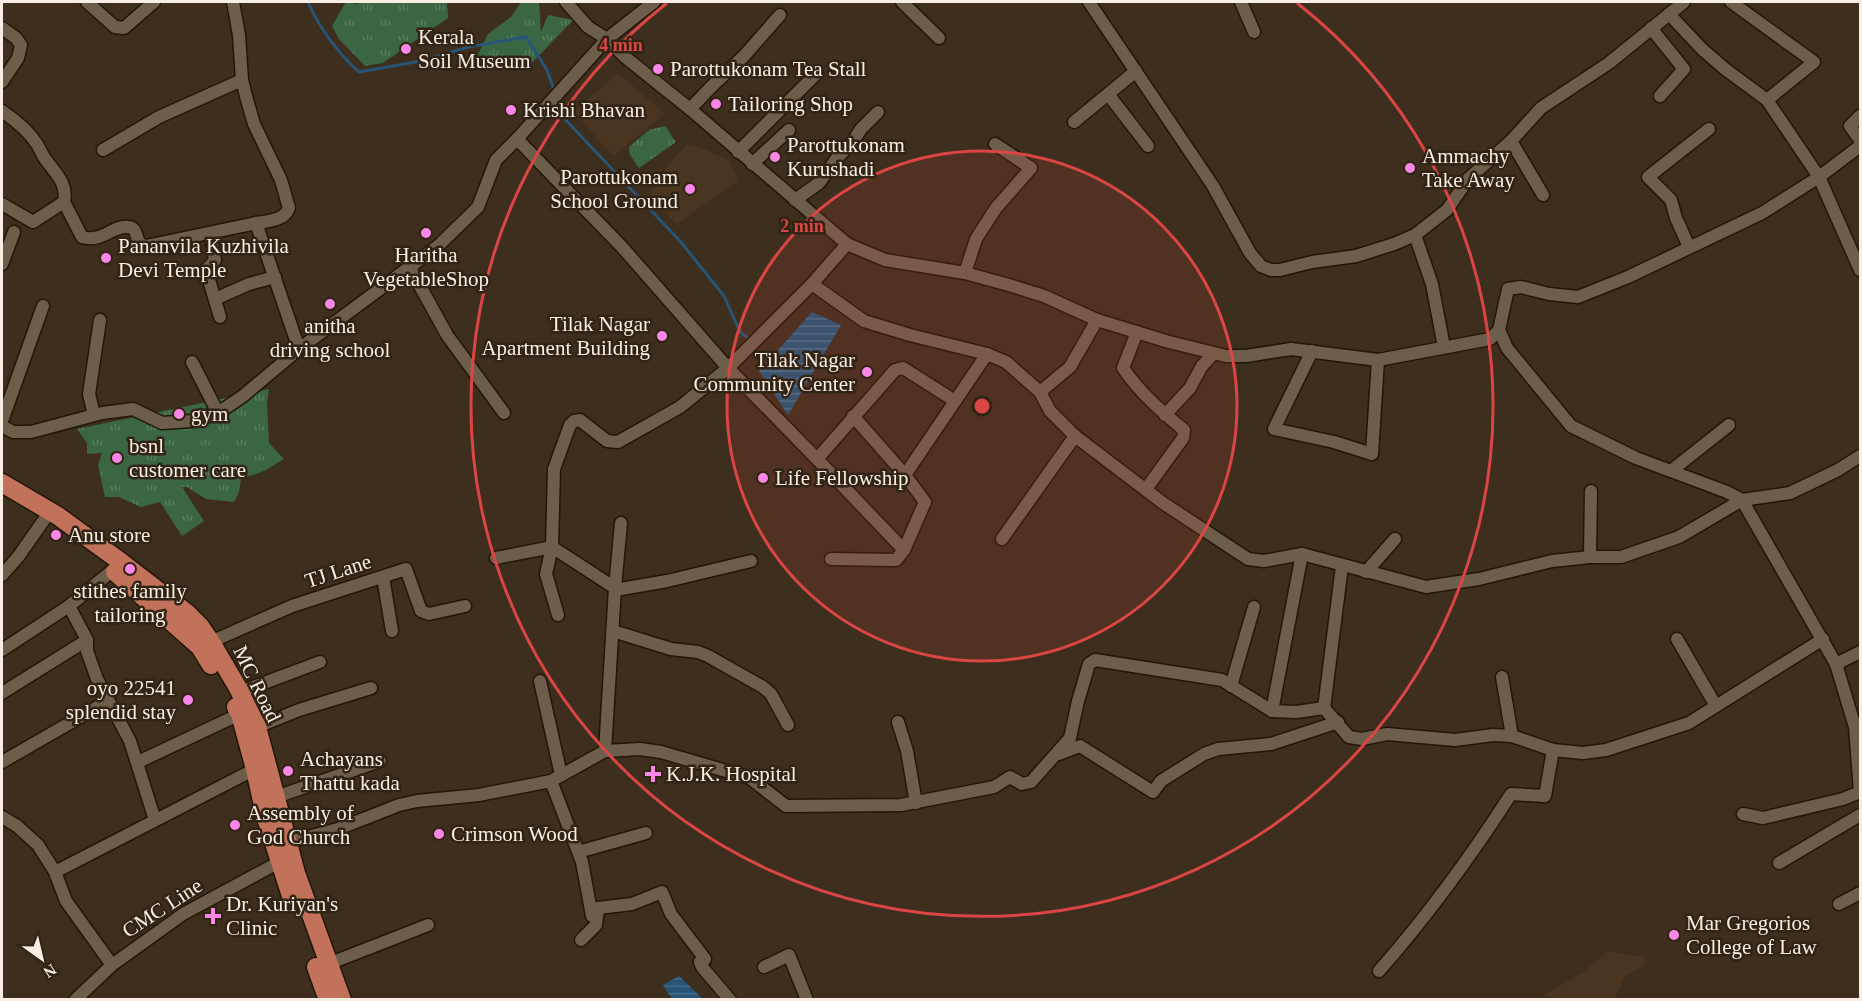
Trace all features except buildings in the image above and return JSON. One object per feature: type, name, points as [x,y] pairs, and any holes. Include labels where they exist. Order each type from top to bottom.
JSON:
[{"type":"main road","name":"MC Road","points":[[2,483],[58,516],[187,613],[200,626],[205,644],[240,714],[255,769],[283,851],[328,999]]},
{"type":"main road","name":"MC Road","points":[[2,493],[46,517],[205,644],[240,692],[257,727],[276,797],[283,851],[342,999]]},
{"type":"street","points":[[87,2],[115,27],[124,28],[154,2]]},
{"type":"street","points":[[2,111],[18,122],[35,141],[64,186],[64,202],[82,237],[92,240],[126,226],[133,228],[138,242],[146,246],[278,219],[286,214],[289,208],[281,180],[254,124],[242,80],[239,35],[233,2]]},
{"type":"street","points":[[566,2],[588,27],[607,39],[625,57],[690,109],[847,244],[885,260],[965,273],[1044,296],[1097,320],[1226,356],[1246,356],[1291,349],[1377,360],[1490,339],[1499,330],[1509,289],[1521,287],[1549,294],[1578,297],[1628,277],[1762,213],[1819,177],[1860,146]]},
{"type":"street","points":[[2,426],[13,432],[31,432],[94,415],[133,409],[162,423],[192,421],[218,413],[243,396],[299,349],[438,246],[478,207],[496,160],[607,39],[654,2]]},
{"type":"street","points":[[902,2],[939,38]]},
{"type":"street","points":[[1241,2],[1254,32]]},
{"type":"street","points":[[1096,4],[1136,71],[1213,186],[1250,253],[1262,266],[1271,270],[1280,270],[1312,262],[1356,256],[1394,244],[1415,234],[1447,210],[1468,179],[1511,141],[1541,108],[1609,63],[1684,2]]},
{"type":"street","points":[[1731,2],[1814,62],[1767,100]]},
{"type":"street","points":[[1669,14],[1702,49],[1767,100],[1819,177],[1860,270]]},
{"type":"street","points":[[690,109],[744,56],[780,15]]},
{"type":"street","points":[[2,28],[16,38],[21,45],[18,58],[2,82]]},
{"type":"street","points":[[1651,28],[1684,69],[1660,96]]},
{"type":"street","points":[[1074,122],[1136,71]]},
{"type":"street","points":[[738,152],[817,73]]},
{"type":"street","points":[[103,150],[159,117],[242,80]]},
{"type":"street","points":[[1108,94],[1148,146]]},
{"type":"street","points":[[795,200],[819,183],[861,129],[878,112]]},
{"type":"street","points":[[1860,116],[1850,126],[1860,140]]},
{"type":"street","points":[[752,164],[789,129]]},
{"type":"street","points":[[1689,247],[1671,200],[1648,177],[1709,129]]},
{"type":"street","points":[[517,139],[622,247],[728,368],[904,550]]},
{"type":"street","points":[[1511,141],[1543,195]]},
{"type":"street","points":[[965,273],[976,239],[986,223],[1031,168],[995,144]]},
{"type":"street","points":[[2,204],[33,222],[64,202]]},
{"type":"street","points":[[256,223],[299,349]]},
{"type":"street","points":[[2,264],[14,232]]},
{"type":"street","points":[[210,233],[215,260],[206,270],[220,317]]},
{"type":"street","points":[[1415,234],[1432,284],[1444,347]]},
{"type":"street","points":[[558,615],[546,574],[552,547],[554,469],[570,424],[580,420],[607,441],[618,442],[680,407],[728,368],[812,284],[847,244]]},
{"type":"street","points":[[409,266],[447,335],[504,413]]},
{"type":"street","points":[[215,299],[249,284],[275,277]]},
{"type":"street","points":[[812,284],[864,321],[987,354],[1006,362],[1040,392],[1050,411],[1075,436],[1242,557],[1264,561],[1302,554],[1426,587],[1479,579],[1552,561],[1621,557],[1679,537],[1742,500],[1790,493],[1838,470],[1860,456]]},
{"type":"street","points":[[2,421],[43,306]]},
{"type":"street","points":[[94,415],[89,394],[100,320]]},
{"type":"street","points":[[1040,392],[1070,367],[1097,320]]},
{"type":"street","points":[[1499,330],[1507,348],[1571,426],[1636,458],[1727,492],[1742,500],[1836,663],[1855,727],[1860,792],[1843,799],[1763,818],[1743,814]]},
{"type":"street","points":[[1137,332],[1123,368],[1134,384],[1165,415],[1184,430],[1183,438],[1146,489]]},
{"type":"street","points":[[1312,351],[1274,429],[1334,442],[1372,454],[1377,360]]},
{"type":"street","points":[[1165,415],[1190,388],[1202,366],[1214,353]]},
{"type":"street","points":[[905,475],[987,354]]},
{"type":"street","points":[[192,362],[218,413]]},
{"type":"street","points":[[817,459],[895,370],[903,368],[955,401]]},
{"type":"street","points":[[831,558],[896,560],[904,550],[925,502],[905,475],[853,416]]},
{"type":"street","points":[[1671,471],[1729,425]]},
{"type":"street","points":[[1002,539],[1075,436]]},
{"type":"street","points":[[1590,557],[1591,491]]},
{"type":"street","points":[[2,575],[18,557],[46,517]]},
{"type":"street","points":[[621,523],[605,750],[640,749],[661,752],[750,778],[786,806],[901,805],[994,787],[1010,777],[1022,784],[1031,782],[1070,738],[1089,664],[1095,660],[1222,680],[1272,711],[1296,712],[1324,708]]},
{"type":"street","points":[[1366,572],[1395,539]]},
{"type":"street","points":[[496,558],[552,547],[615,589],[668,581],[751,561]]},
{"type":"street","points":[[1272,711],[1302,554]]},
{"type":"street","points":[[1324,708],[1342,566]]},
{"type":"street","name":"TJ Lane","points":[[205,644],[292,606],[406,569],[419,609],[426,614],[465,606]]},
{"type":"street","points":[[2,650],[69,606],[113,570]]},
{"type":"street","points":[[383,577],[392,631]]},
{"type":"street","points":[[69,606],[87,640],[87,651],[108,701],[130,741],[155,820]]},
{"type":"street","points":[[1231,686],[1254,607]]},
{"type":"street","points":[[613,632],[671,649],[698,652],[708,656],[763,687],[771,694],[788,725]]},
{"type":"street","points":[[1677,639],[1716,706]]},
{"type":"street","points":[[1324,708],[1349,737],[1362,739],[1387,734],[1455,740],[1512,735],[1553,750],[1583,753],[1606,750],[1689,723],[1823,639]]},
{"type":"street","points":[[2,693],[87,640]]},
{"type":"street","points":[[1836,663],[1860,652]]},
{"type":"street","points":[[240,692],[320,662]]},
{"type":"street","points":[[1502,677],[1512,735]]},
{"type":"street","points":[[540,681],[556,778],[582,862],[592,916]]},
{"type":"street","points":[[257,727],[299,710],[371,688]]},
{"type":"street","points":[[4,757],[108,701]]},
{"type":"street","points":[[138,762],[240,714]]},
{"type":"street","points":[[898,722],[907,751],[916,803]]},
{"type":"street","points":[[1055,756],[1080,746],[1154,792],[1161,781],[1204,754],[1218,749],[1271,744],[1338,722]]},
{"type":"street","name":"CMC Line","points":[[75,999],[112,965],[183,914],[283,851],[399,805],[479,795],[556,778],[605,750]]},
{"type":"street","points":[[1379,971],[1423,921],[1447,889],[1511,794],[1545,796],[1553,750]]},
{"type":"street","points":[[276,797],[380,761]]},
{"type":"street","points":[[56,872],[255,769]]},
{"type":"street","points":[[1779,863],[1860,815]]},
{"type":"street","points":[[2,817],[17,826],[38,845],[56,872],[66,901],[112,965]]},
{"type":"street","points":[[578,852],[646,833]]},
{"type":"street","points":[[581,940],[596,925],[598,908],[632,904],[662,892],[671,914],[705,959],[700,962],[702,967],[730,999]]},
{"type":"street","points":[[1839,904],[1860,892]]},
{"type":"street","points":[[328,964],[428,925]]},
{"type":"street","points":[[764,967],[789,955],[807,999]]},
{"type":"shaded area","points":[[618,73],[665,114],[613,156],[574,112]]},
{"type":"shaded area","name":"Parottukonam School Ground","points":[[687,144],[729,160],[739,180],[677,224],[648,197],[667,166]]},
{"type":"shaded area","points":[[1608,951],[1645,957],[1644,966],[1626,975],[1614,999],[1552,999],[1545,994],[1585,971]]},
{"type":"green space","points":[[346,2],[358,4],[359,2],[447,2],[448,18],[383,63],[365,66],[339,39],[332,26]]},
{"type":"green space","points":[[521,2],[539,2],[541,32],[548,15],[573,20],[529,66],[476,59],[488,34],[511,17]]},
{"type":"green space","points":[[665,126],[676,142],[639,168],[630,155],[629,147],[649,130]]},
{"type":"green space","points":[[269,389],[267,403],[269,443],[284,459],[264,471],[241,479],[239,492],[234,502],[206,499],[187,487],[182,487],[204,521],[182,536],[160,502],[141,507],[119,497],[105,497],[98,465],[102,453],[87,454],[87,443],[77,429]]},
{"type":"water","points":[[812,312],[841,325],[788,415],[759,371]]},
{"type":"water","points":[[679,976],[703,999],[672,999],[663,985]]},
{"type":"waterway","points":[[308,2],[329,39],[359,72],[421,61],[468,47],[526,37],[547,70],[554,90]]},
{"type":"waterway","points":[[560,110],[562,116],[680,241],[724,296],[740,332],[751,340]]},
{"type":"waterway","points":[[767,353],[775,359]]},
{"type":"place","name":"Kerala Soil Museum","points":[[406,49]]},
{"type":"place","name":"Parottukonam Tea Stall","points":[[658,69]]},
{"type":"place","name":"Tailoring Shop","points":[[716,104]]},
{"type":"place","name":"Krishi Bhavan","points":[[511,110]]},
{"type":"place","name":"Parottukonam Kurushadi","points":[[775,157]]},
{"type":"place","name":"Ammachy Take Away","points":[[1410,168]]},
{"type":"place","name":"Parottukonam School Ground","points":[[690,189]]},
{"type":"place","name":"Haritha VegetableShop","points":[[426,233]]},
{"type":"place","name":"Pananvila Kuzhivila Devi Temple","points":[[106,258]]},
{"type":"place","name":"anitha driving school","points":[[330,304]]},
{"type":"place","name":"Tilak Nagar Apartment Building","points":[[662,336]]},
{"type":"place","name":"Tilak Nagar Community Center","points":[[867,372]]},
{"type":"place","name":"gym","points":[[179,414]]},
{"type":"place","name":"bsnl customer care","points":[[117,458]]},
{"type":"place","name":"Life Fellowship","points":[[763,478]]},
{"type":"place","name":"Anu store","points":[[56,535]]},
{"type":"place","name":"stithes family tailoring","points":[[130,569]]},
{"type":"place","name":"oyo 22541 splendid stay","points":[[188,700]]},
{"type":"place","name":"Achayans Thattu kada","points":[[288,771]]},
{"type":"place","name":"K.J.K. Hospital","points":[[653,774]]},
{"type":"place","name":"Assembly of God Church","points":[[235,825]]},
{"type":"place","name":"Crimson Wood","points":[[439,834]]},
{"type":"place","name":"Dr. Kuriyan's Clinic","points":[[213,916]]},
{"type":"place","name":"Mar Gregorios College of Law","points":[[1674,935]]}]
